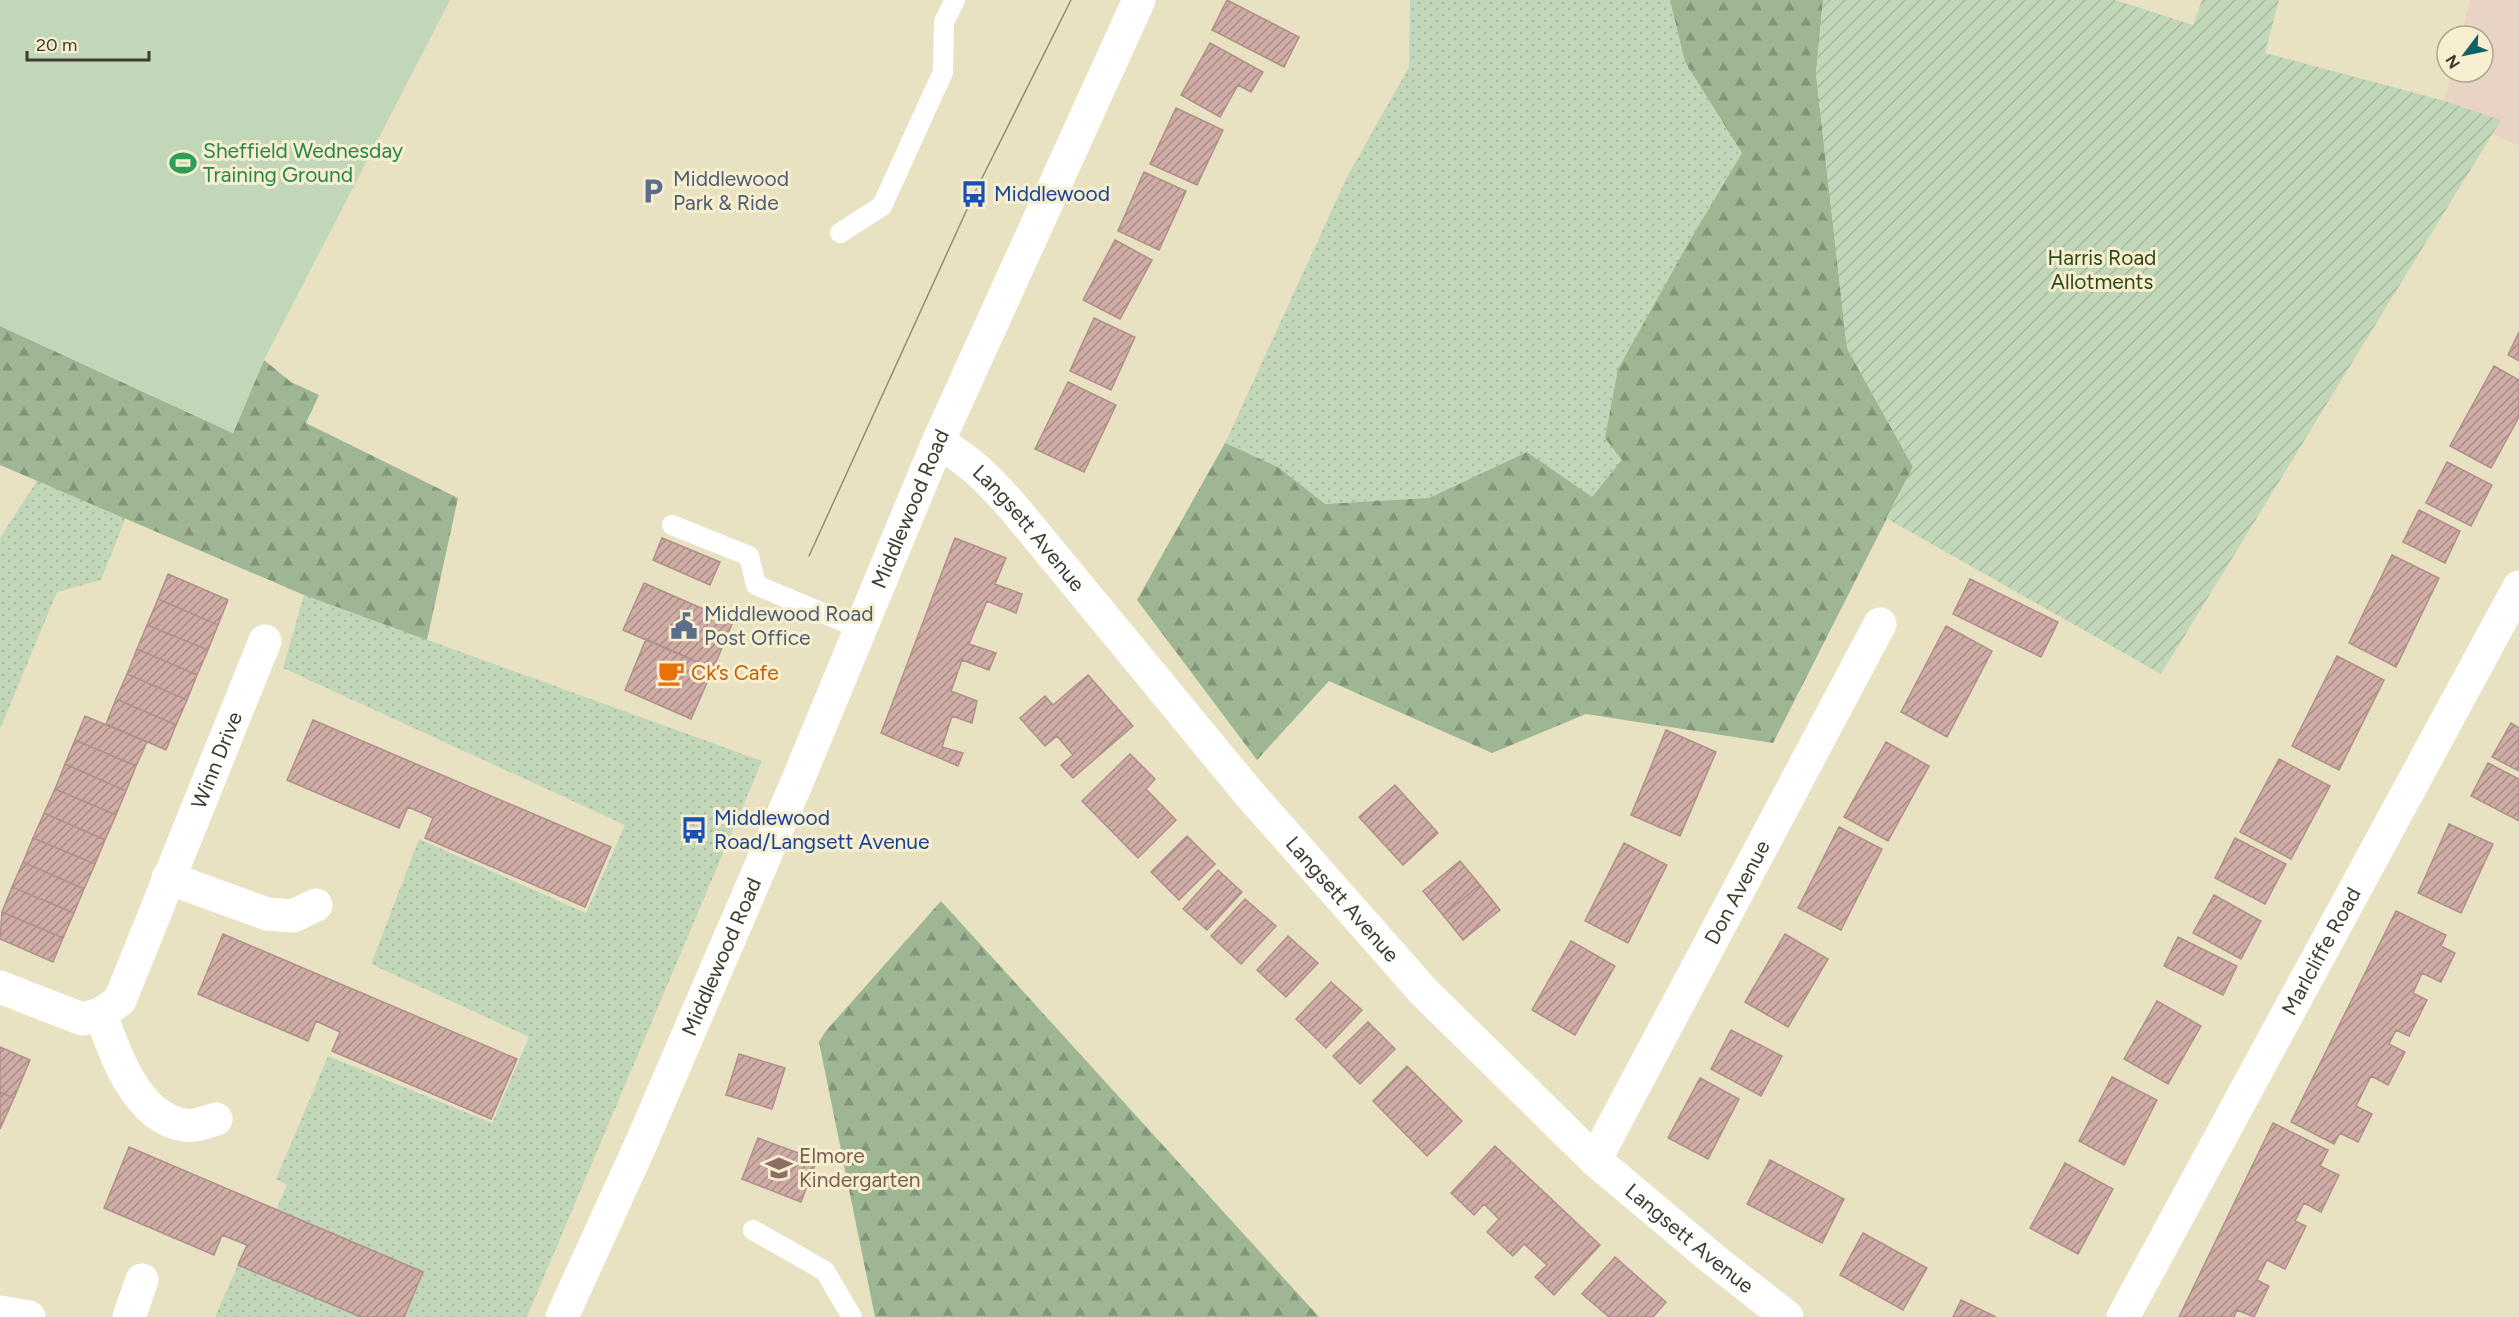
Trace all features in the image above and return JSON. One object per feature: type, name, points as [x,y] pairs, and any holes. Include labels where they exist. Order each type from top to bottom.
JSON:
[{"type":"street","name":"Middlewood Road","points":[[562,1317],[640,1146],[939,442],[1140,0]]},
{"type":"street","name":"Langsett Avenue","points":[[939,442],[982,472],[1005,498],[1247,791],[1423,991],[1595,1160],[1714,1260],[1787,1317]]},
{"type":"street","name":"Marlcliffe Road","points":[[2123,1317],[2519,587]]},
{"type":"street","name":"Don Avenue","points":[[1595,1160],[1880,624]]},
{"type":"street","name":"Winn Drive","points":[[101,1014],[120,999],[265,641]]},
{"type":"street","points":[[168,878],[267,914],[293,916],[316,905]]},
{"type":"street","points":[[0,987],[82,1019],[101,1014],[114,1054],[145,1104],[169,1122],[187,1126],[216,1119]]},
{"type":"street","points":[[129,1317],[142,1280]]},
{"type":"street","points":[[0,1312],[29,1317]]},
{"type":"lane","points":[[840,233],[882,206],[943,72],[944,22],[955,0]]},
{"type":"lane","points":[[672,525],[749,556],[756,585],[861,629]]},
{"type":"lane","points":[[753,1230],[825,1271],[852,1317]]},
{"type":"shaded area","points":[[2470,0],[2519,0],[2519,146],[2493,134],[2500,120],[2445,101],[2449,84],[2495,84],[2495,24],[2464,24]]},
{"type":"green space","name":"Sheffield Wednesday Training Ground","points":[[0,0],[450,0],[264,360],[233,433],[0,326]]},
{"type":"green space","points":[[1410,0],[1670,0],[1685,62],[1742,153],[1693,235],[1623,460],[1592,498],[1527,452],[1429,498],[1325,504],[1278,467],[1225,443],[1347,177],[1409,67]]},
{"type":"green space","points":[[1670,0],[1823,0],[1816,74],[1847,348],[1913,467],[1773,743],[1586,714],[1492,753],[1329,681],[1257,760],[1137,600],[1225,443],[1278,467],[1325,504],[1429,498],[1527,452],[1592,497],[1622,460],[1605,438],[1618,369],[1742,153],[1685,62]]},
{"type":"green space","name":"Harris Road Allotments","points":[[1823,0],[2115,0],[2193,25],[2202,0],[2279,0],[2265,53],[2445,101],[2501,120],[2161,674],[1886,518],[1913,467],[1847,348],[1816,74]]},
{"type":"green space","points":[[0,326],[233,433],[264,360],[291,382],[319,395],[306,423],[458,498],[427,640],[304,595],[0,465]]},
{"type":"green space","points":[[37,481],[126,517],[101,580],[57,592],[0,729],[0,538]]},
{"type":"green space","points":[[304,595],[762,761],[527,1317],[404,1317],[423,1272],[276,1210],[287,1185],[276,1179],[328,1056],[492,1123],[529,1037],[371,964],[419,839],[586,913],[625,825],[283,668]]},
{"type":"green space","points":[[941,901],[1319,1317],[875,1317],[819,1042],[825,1032]]},
{"type":"green space","points":[[238,1265],[361,1317],[215,1317]]},
{"type":"building","points":[[1227,0],[1299,37],[1284,67],[1212,30]]},
{"type":"building","points":[[1210,43],[1263,72],[1251,92],[1238,85],[1220,117],[1181,95]]},
{"type":"building","points":[[1176,108],[1223,130],[1197,185],[1150,164]]},
{"type":"building","points":[[1144,172],[1186,191],[1159,250],[1118,231]]},
{"type":"building","points":[[1115,240],[1152,260],[1120,319],[1083,300]]},
{"type":"building","points":[[1094,318],[1135,337],[1111,390],[1070,371]]},
{"type":"building","points":[[2519,332],[2519,361],[2508,355]]},
{"type":"building","points":[[2494,366],[2519,380],[2519,417],[2491,468],[2450,446]]},
{"type":"building","points":[[1068,382],[1116,405],[1084,472],[1035,449]]},
{"type":"building","points":[[2447,462],[2492,485],[2471,526],[2426,503]]},
{"type":"building","points":[[2419,510],[2460,531],[2445,563],[2403,542]]},
{"type":"building","points":[[662,538],[720,562],[710,585],[653,560]]},
{"type":"building","points":[[955,538],[1006,558],[995,584],[1022,594],[1016,613],[987,601],[969,644],[996,653],[989,670],[962,660],[951,691],[977,701],[972,723],[952,716],[942,747],[963,753],[958,766],[881,733]]},
{"type":"building","points":[[2392,555],[2439,578],[2396,667],[2349,643]]},
{"type":"building","points":[[168,574],[228,600],[218,625],[158,599]]},
{"type":"building","points":[[1970,579],[2058,622],[2041,657],[1953,614]]},
{"type":"building","points":[[644,583],[733,622],[713,669],[623,630]]},
{"type":"building","points":[[158,599],[218,625],[208,650],[147,625]]},
{"type":"building","points":[[147,625],[208,650],[197,675],[137,649]]},
{"type":"building","points":[[1946,626],[1992,651],[1947,737],[1901,712]]},
{"type":"building","points":[[646,639],[713,669],[691,719],[625,690]]},
{"type":"building","points":[[137,649],[197,675],[187,700],[127,674]]},
{"type":"building","points":[[2337,656],[2384,680],[2339,770],[2292,746]]},
{"type":"building","points":[[127,674],[187,700],[176,725],[116,699]]},
{"type":"building","points":[[1088,675],[1133,726],[1073,778],[1061,765],[1073,755],[1057,736],[1045,746],[1020,718],[1045,696],[1053,705]]},
{"type":"building","points":[[116,699],[176,725],[166,750],[106,724]]},
{"type":"building","points":[[85,716],[147,742],[136,766],[75,740]]},
{"type":"building","points":[[313,720],[611,847],[585,907],[425,838],[433,818],[408,807],[399,828],[287,780]]},
{"type":"building","points":[[2511,723],[2519,728],[2519,771],[2492,757]]},
{"type":"building","points":[[1666,730],[1716,752],[1680,836],[1631,815]]},
{"type":"building","points":[[75,740],[136,766],[126,791],[65,764]]},
{"type":"building","points":[[1886,742],[1929,766],[1888,841],[1844,817]]},
{"type":"building","points":[[1130,754],[1155,779],[1146,789],[1176,820],[1138,858],[1082,801]]},
{"type":"building","points":[[2279,759],[2330,786],[2291,859],[2240,832]]},
{"type":"building","points":[[2488,763],[2519,779],[2519,821],[2471,796]]},
{"type":"building","points":[[65,764],[126,791],[116,815],[55,789]]},
{"type":"building","points":[[1395,785],[1438,833],[1403,865],[1359,817]]},
{"type":"building","points":[[55,789],[116,815],[105,840],[44,813]]},
{"type":"building","points":[[44,813],[105,840],[95,864],[33,838]]},
{"type":"building","points":[[2449,824],[2493,844],[2461,913],[2418,893]]},
{"type":"building","points":[[1839,827],[1882,849],[1841,930],[1798,908]]},
{"type":"building","points":[[1187,836],[1215,864],[1179,900],[1151,872]]},
{"type":"building","points":[[33,838],[95,864],[84,889],[23,862]]},
{"type":"building","points":[[2235,838],[2286,864],[2265,904],[2215,878]]},
{"type":"building","points":[[1624,843],[1667,865],[1628,943],[1585,921]]},
{"type":"building","points":[[1460,861],[1480,885],[1443,915],[1423,891]]},
{"type":"building","points":[[23,862],[84,889],[74,913],[12,887]]},
{"type":"building","points":[[1218,870],[1242,892],[1207,930],[1183,909]]},
{"type":"building","points":[[1480,885],[1500,910],[1463,940],[1443,915]]},
{"type":"building","points":[[12,887],[74,913],[63,938],[2,912]]},
{"type":"building","points":[[2214,895],[2261,921],[2241,959],[2193,933]]},
{"type":"building","points":[[1245,899],[1276,926],[1241,964],[1211,936]]},
{"type":"building","points":[[2396,911],[2446,935],[2441,946],[2455,953],[2441,982],[2422,973],[2413,993],[2427,1000],[2409,1036],[2396,1030],[2389,1044],[2405,1052],[2388,1085],[2371,1076],[2356,1106],[2372,1114],[2358,1142],[2340,1133],[2334,1144],[2291,1122]]},
{"type":"building","points":[[2,912],[63,938],[53,962],[0,939]]},
{"type":"building","points":[[223,934],[517,1059],[491,1119],[332,1051],[340,1032],[316,1021],[308,1041],[198,994]]},
{"type":"building","points":[[1785,934],[1828,959],[1788,1027],[1745,1002]]},
{"type":"building","points":[[1288,936],[1318,963],[1286,997],[1257,970]]},
{"type":"building","points":[[2178,937],[2237,966],[2223,995],[2164,966]]},
{"type":"building","points":[[1571,941],[1615,966],[1575,1035],[1532,1010]]},
{"type":"building","points":[[1331,982],[1362,1010],[1326,1048],[1296,1019]]},
{"type":"building","points":[[2157,1001],[2201,1026],[2168,1084],[2124,1059]]},
{"type":"building","points":[[1368,1022],[1395,1049],[1360,1084],[1333,1056]]},
{"type":"building","points":[[1731,1030],[1782,1056],[1761,1096],[1711,1069]]},
{"type":"building","points":[[0,1047],[30,1060],[14,1098],[0,1092]]},
{"type":"building","points":[[739,1054],[785,1068],[772,1109],[726,1095]]},
{"type":"building","points":[[1407,1066],[1462,1121],[1427,1156],[1373,1101]]},
{"type":"building","points":[[2112,1077],[2157,1100],[2124,1165],[2079,1141]]},
{"type":"building","points":[[1700,1078],[1739,1099],[1708,1159],[1668,1138]]},
{"type":"building","points":[[0,1092],[14,1098],[0,1129]]},
{"type":"building","points":[[2273,1123],[2328,1150],[2320,1166],[2339,1175],[2321,1212],[2304,1203],[2295,1221],[2306,1226],[2285,1269],[2267,1260],[2257,1280],[2269,1286],[2254,1317],[2237,1310],[2234,1317],[2179,1317]]},
{"type":"building","points":[[758,1138],[817,1160],[801,1202],[742,1179]]},
{"type":"building","points":[[1495,1146],[1600,1245],[1554,1295],[1535,1277],[1547,1265],[1524,1244],[1513,1256],[1487,1232],[1499,1219],[1484,1204],[1474,1215],[1451,1193]]},
{"type":"building","points":[[129,1147],[423,1272],[404,1317],[361,1317],[238,1265],[247,1245],[222,1235],[214,1255],[104,1208]]},
{"type":"building","points":[[1770,1160],[1844,1199],[1822,1243],[1747,1204]]},
{"type":"building","points":[[2065,1163],[2113,1189],[2078,1254],[2030,1228]]},
{"type":"building","points":[[1863,1233],[1927,1268],[1903,1310],[1840,1275]]},
{"type":"building","points":[[1615,1257],[1666,1302],[1653,1317],[1609,1317],[1582,1294]]},
{"type":"building","points":[[1961,1300],[1996,1317],[1953,1317]]},
{"type":"tram line","points":[[809,556],[974,194],[1071,0]]},
{"type":"place","name":"Sheffield Wednesday Training Ground","points":[[183,163]]},
{"type":"place","name":"Middlewood Park & Ride","points":[[653,191]]},
{"type":"place","name":"Middlewood","points":[[974,194]]},
{"type":"place","name":"Middlewood Road Post Office","points":[[684,626]]},
{"type":"place","name":"Ck’s Cafe","points":[[671,673]]},
{"type":"place","name":"Middlewood Road/Langsett Avenue","points":[[694,830]]},
{"type":"place","name":"Elmore Kindergarten","points":[[779,1168]]}]
